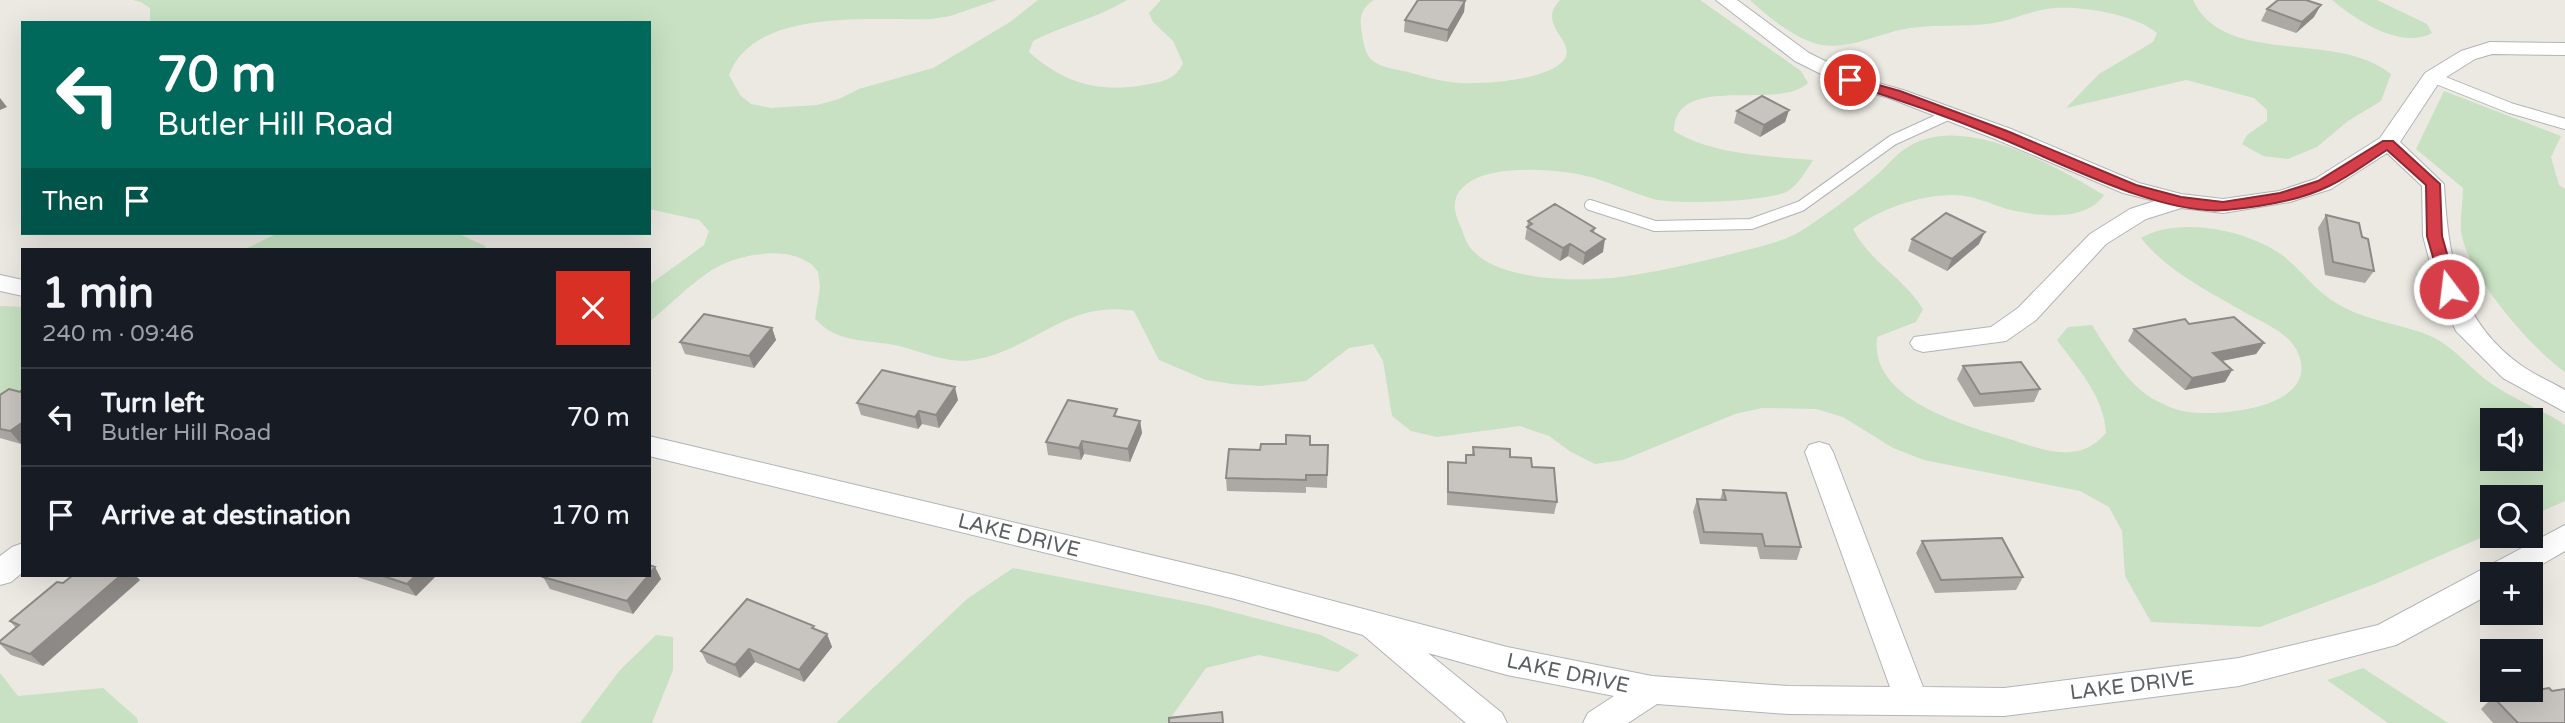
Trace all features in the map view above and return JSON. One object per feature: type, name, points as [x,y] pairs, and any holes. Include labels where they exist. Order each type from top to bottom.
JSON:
[{"type":"street","points":[[1725,0],[1802,57],[1850,80],[1950,114],[2131,188],[2180,201],[2223,206],[2282,197],[2323,184],[2388,144],[2432,77],[2468,55],[2490,48],[2565,49]]},
{"type":"street","points":[[2388,144],[2433,184],[2435,236],[2449,289],[2465,325],[2512,372],[2565,402]]},
{"type":"street","points":[[1923,343],[1997,335],[2027,314],[2098,239],[2138,214],[2180,201]]},
{"type":"street","points":[[0,283],[21,288]]},
{"type":"street","name":"LAKE DRIVE","points":[[651,446],[1235,587],[1507,661],[1652,690],[1788,700],[2004,702],[2239,671],[2385,636],[2480,585]]},
{"type":"street","points":[[1819,452],[1912,701]]},
{"type":"street","points":[[2520,562],[2565,537]]},
{"type":"street","points":[[0,573],[21,557]]},
{"type":"street","points":[[1369,624],[1490,723]]},
{"type":"street","points":[[1600,723],[1652,690]]},
{"type":"lane","points":[[2432,77],[2510,108],[2565,124]]},
{"type":"lane","points":[[2538,116],[2565,112]]},
{"type":"lane","points":[[1590,205],[1655,226],[1760,221],[1801,206],[1893,140],[1950,114]]},
{"type":"green space","points":[[132,0],[997,0],[950,16],[931,19],[817,22],[788,28],[763,38],[742,53],[729,75],[740,95],[751,104],[771,108],[817,105],[839,99],[859,89],[933,68],[1010,22],[1038,0],[1127,0],[1033,41],[1029,52],[1068,78],[1112,88],[1162,81],[1172,77],[1180,69],[1183,63],[1173,41],[1153,22],[1149,13],[1161,0],[1374,0],[1363,11],[1361,18],[1366,50],[1373,61],[1387,68],[1434,79],[1476,83],[1542,73],[1563,61],[1566,47],[1552,18],[1560,0],[1700,0],[1801,71],[1808,83],[1794,91],[1709,97],[1691,102],[1679,113],[1674,131],[1723,150],[1813,160],[1799,181],[1788,191],[1762,198],[1681,202],[1653,199],[1601,180],[1562,172],[1498,172],[1479,177],[1465,186],[1455,202],[1456,214],[1467,243],[1481,258],[1517,273],[1562,279],[1620,277],[1700,262],[1795,234],[1851,196],[1908,147],[1930,138],[1955,136],[1982,139],[2035,158],[2104,195],[2096,204],[2085,210],[2073,214],[2045,215],[2019,212],[1961,195],[1942,195],[1888,209],[1853,229],[1868,251],[1906,288],[1923,309],[1916,322],[1877,337],[1878,359],[1887,377],[1902,393],[1922,406],[1966,425],[2038,448],[2062,452],[2086,448],[2106,433],[2104,420],[2089,384],[2057,340],[2068,327],[2092,325],[2134,384],[2153,399],[2171,407],[2197,413],[2217,413],[2261,406],[2281,398],[2295,387],[2301,372],[2298,353],[2289,340],[2275,329],[2189,280],[2163,261],[2141,238],[2174,228],[2213,229],[2267,246],[2282,255],[2322,293],[2349,310],[2438,340],[2495,386],[2535,408],[2480,408],[2480,471],[2543,471],[2543,412],[2565,425],[2565,501],[2543,511],[2543,485],[2480,485],[2480,538],[2377,583],[2260,627],[2151,622],[2125,576],[2122,531],[2109,507],[2080,491],[1924,460],[1893,448],[1843,417],[1816,409],[1762,408],[1735,414],[1623,460],[1595,464],[1571,452],[1549,436],[1520,426],[1437,437],[1411,431],[1392,416],[1383,361],[1373,344],[1349,348],[1306,381],[1261,386],[1206,380],[1159,360],[1134,311],[1110,309],[1089,312],[1051,327],[995,355],[962,361],[840,336],[815,319],[820,287],[817,270],[796,256],[772,253],[733,260],[712,270],[651,320],[651,284],[704,245],[709,231],[699,220],[651,209],[651,21],[150,21],[150,8]]},
{"type":"green space","points":[[1750,0],[2193,0],[2208,21],[2229,34],[2255,41],[2341,53],[2368,61],[2391,74],[2381,101],[2348,121],[2317,147],[2288,159],[2263,156],[2242,144],[2247,135],[2267,121],[2267,110],[2254,98],[2186,80],[2066,108],[2099,74],[2153,42],[2157,33],[2147,26],[2120,16],[2089,9],[2046,9],[1994,23],[1911,28],[1833,46],[1811,42],[1795,34]]},
{"type":"green space","points":[[2332,0],[2377,0],[2427,24],[2432,33],[2407,38],[2393,35],[2366,24]]},
{"type":"green space","points":[[2444,91],[2561,136],[2551,157],[2559,185],[2565,189],[2565,372],[2518,328],[2487,288],[2466,249],[2461,231],[2463,188],[2416,149]]},
{"type":"green space","points":[[274,235],[461,235],[486,248],[247,248]]},
{"type":"green space","points":[[0,306],[21,307],[21,392],[0,405]]},
{"type":"green space","points":[[1013,568],[1205,605],[1321,635],[1359,655],[1338,672],[1259,655],[1206,668],[1167,723],[836,723],[967,599]]},
{"type":"green space","points":[[656,635],[673,637],[673,670],[652,723],[580,723],[620,670]]},
{"type":"green space","points":[[2363,668],[2448,723],[2388,723],[2327,680]]},
{"type":"green space","points":[[0,673],[18,696],[103,688],[137,718],[138,723],[0,723]]},
{"type":"building","points":[[1418,0],[1465,1],[1448,30],[1405,20]]},
{"type":"building","points":[[2278,0],[2306,0],[2321,5],[2302,22],[2267,9]]},
{"type":"building","points":[[1762,96],[1789,110],[1764,125],[1737,111]]},
{"type":"building","points":[[1555,204],[1595,228],[1591,231],[1605,239],[1585,253],[1570,244],[1563,248],[1527,227],[1532,224],[1528,221]]},
{"type":"building","points":[[1946,213],[1985,232],[1952,259],[1912,239]]},
{"type":"building","points":[[2326,215],[2359,223],[2362,237],[2368,239],[2374,271],[2333,262]]},
{"type":"building","points":[[704,314],[772,328],[749,356],[680,342]]},
{"type":"building","points":[[2234,317],[2264,343],[2213,353],[2232,370],[2192,378],[2134,329],[2185,319],[2189,324]]},
{"type":"building","points":[[2021,362],[2040,389],[1980,394],[1963,366]]},
{"type":"building","points":[[882,370],[955,387],[936,415],[919,411],[915,417],[857,403]]},
{"type":"building","points":[[9,389],[21,391],[21,423],[10,431],[0,429],[0,395]]},
{"type":"building","points":[[1068,400],[1117,409],[1114,416],[1140,421],[1128,449],[1082,441],[1079,448],[1046,442]]},
{"type":"building","points":[[1286,435],[1310,436],[1310,445],[1328,445],[1327,475],[1306,475],[1306,480],[1226,478],[1229,449],[1260,450],[1261,444],[1286,444]]},
{"type":"building","points":[[1473,447],[1510,449],[1510,457],[1531,458],[1532,467],[1554,468],[1557,502],[1448,492],[1448,462],[1466,463],[1466,455],[1474,455]]},
{"type":"building","points":[[1723,490],[1786,493],[1801,547],[1765,546],[1762,534],[1704,532],[1697,499],[1726,500]]},
{"type":"building","points":[[2002,538],[2023,577],[1941,580],[1922,541]]},
{"type":"building","points":[[71,577],[119,577],[30,654],[0,643],[19,625],[10,621],[57,582],[63,583]]},
{"type":"building","points":[[386,577],[414,577],[407,584]]},
{"type":"building","points":[[543,577],[647,577],[627,601]]},
{"type":"building","points":[[747,599],[814,626],[812,628],[827,634],[799,670],[749,649],[735,665],[701,651]]},
{"type":"building","points":[[2543,689],[2565,689],[2565,723],[2518,723],[2498,702],[2543,702]]},
{"type":"building","points":[[1222,712],[1223,723],[1169,723],[1169,718]]},
{"type":"route","points":[[1850,80],[1896,94],[2003,134],[2131,188],[2180,201],[2223,206],[2282,197],[2323,184],[2388,144],[2433,184],[2435,236],[2449,289]]}]
